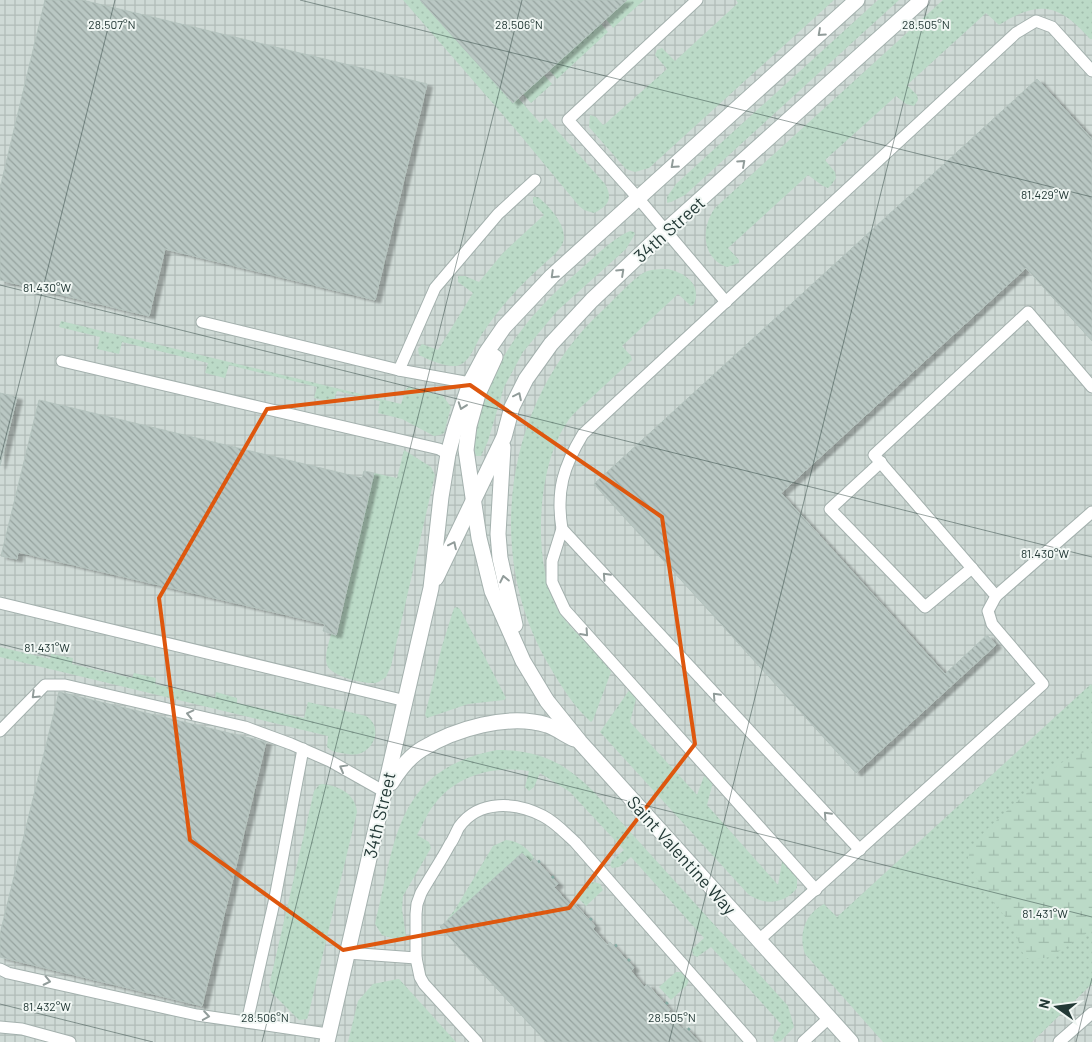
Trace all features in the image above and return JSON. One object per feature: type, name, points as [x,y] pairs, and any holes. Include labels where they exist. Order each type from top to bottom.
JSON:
[{"type":"street","name":"34th Street","points":[[328,1038],[431,588],[441,497],[448,454],[470,383],[486,353],[504,327],[552,276],[857,0]]},
{"type":"street","name":"34th Street","points":[[431,588],[504,437],[512,407],[526,378],[551,344],[592,300],[666,231],[922,0]]},
{"type":"street","name":"34th Street","points":[[492,591],[479,538],[466,450],[469,426],[478,394],[503,341],[504,327]]},
{"type":"street","name":"Saint Valentine Way","points":[[504,437],[498,534],[500,558],[523,661]]},
{"type":"street","name":"Saint Valentine Way","points":[[492,591],[523,661],[547,701],[580,742],[850,1042]]},
{"type":"street","points":[[385,792],[402,767],[421,750],[449,736],[483,724],[518,721],[547,725],[580,742]]},
{"type":"lane","points":[[697,0],[568,120],[638,198],[726,302]]},
{"type":"lane","points":[[816,890],[564,610],[552,582],[552,561],[562,529],[559,509],[562,480],[571,454],[583,434],[1023,29],[1036,21],[1052,27],[1092,71]]},
{"type":"lane","points":[[399,370],[435,288],[498,214],[535,180]]},
{"type":"lane","points":[[996,596],[874,455],[1028,312],[1092,387]]},
{"type":"lane","points":[[202,322],[399,370],[470,383]]},
{"type":"lane","points":[[62,361],[429,447],[448,454]]},
{"type":"lane","points":[[881,462],[830,509],[925,607],[972,568]]},
{"type":"lane","points":[[759,940],[1043,684],[992,624],[988,611],[996,596],[1092,512]]},
{"type":"lane","points":[[562,529],[860,850]]},
{"type":"lane","points":[[0,603],[406,701]]},
{"type":"lane","points":[[0,731],[45,686],[65,685],[245,727],[330,761],[385,792]]},
{"type":"lane","points":[[247,1022],[274,898],[303,749]]},
{"type":"lane","points":[[477,1042],[424,984],[420,977],[416,958],[417,904],[459,827],[468,817],[482,809],[498,805],[522,808],[544,817],[575,842],[751,1042]]},
{"type":"lane","points":[[347,953],[416,958]]},
{"type":"lane","points":[[0,968],[8,973],[188,1012],[328,1038]]},
{"type":"lane","points":[[1059,1042],[1092,1013]]},
{"type":"lane","points":[[803,1042],[829,1018]]},
{"type":"lane","points":[[0,1027],[22,1029],[70,1042]]},
{"type":"highlighted area","points":[[470,385],[662,517],[695,744],[569,908],[343,950],[190,840],[159,598],[267,409]]},
{"type":"shaded area","points":[[0,0],[1092,0],[1092,1042],[0,1042]]},
{"type":"green space","points":[[403,0],[420,0],[513,103],[518,98],[540,123],[546,118],[605,184],[609,197],[603,207],[594,213],[584,210],[579,206]]},
{"type":"green space","points":[[627,0],[644,0],[613,28],[606,19]]},
{"type":"green space","points":[[736,0],[834,0],[649,168],[635,172],[626,169],[589,127],[590,115],[596,117],[603,125],[605,124],[667,69],[655,55],[657,50],[662,48],[675,61],[738,3]]},
{"type":"green space","points":[[878,0],[899,0],[685,195],[667,203],[667,197],[676,184]]},
{"type":"green space","points":[[943,0],[1092,0],[1092,39],[1068,18],[1048,9],[1025,12],[999,25],[986,13],[907,85],[917,95],[918,100],[914,106],[906,104],[896,96],[825,160],[835,172],[836,178],[828,188],[808,175],[728,248],[739,260],[739,263],[727,267],[718,263],[712,257],[706,241],[707,224],[715,208]]},
{"type":"green space","points":[[601,24],[608,32],[557,79],[549,70]]},
{"type":"green space","points":[[544,75],[552,84],[531,103],[523,94]]},
{"type":"green space","points":[[533,197],[538,197],[542,200],[558,220],[564,237],[560,248],[507,301],[479,338],[472,353],[465,362],[456,366],[447,365],[419,355],[418,349],[422,344],[438,350],[473,293],[458,282],[458,276],[465,276],[479,282],[503,253],[544,215],[533,203]]},
{"type":"green space","points":[[630,231],[635,234],[626,249],[557,311],[523,352],[504,387],[488,441],[481,456],[476,456],[475,435],[487,392],[496,371],[519,333],[548,300],[605,247]]},
{"type":"green space","points":[[668,269],[680,273],[694,285],[696,297],[694,304],[691,306],[678,294],[622,346],[631,356],[632,360],[568,420],[556,443],[544,489],[541,541],[549,588],[562,617],[598,655],[611,672],[591,722],[573,703],[559,682],[529,623],[516,576],[511,528],[514,479],[525,432],[544,387],[570,346],[634,279],[648,271]]},
{"type":"green space","points":[[61,321],[401,404],[406,389],[409,387],[443,396],[451,407],[444,433],[434,436],[402,419],[378,413],[380,401],[337,391],[333,402],[314,398],[317,387],[229,365],[225,378],[205,373],[208,363],[122,342],[119,354],[97,349],[100,337],[59,327]]},
{"type":"green space","points":[[404,450],[431,467],[435,475],[391,666],[386,677],[379,681],[374,683],[361,682],[340,676],[330,669],[326,661],[327,649],[331,634],[337,635],[374,473],[397,478]]},
{"type":"green space","points":[[454,608],[460,609],[506,698],[504,700],[468,704],[427,718],[425,715],[442,646]]},
{"type":"green space","points":[[0,647],[50,659],[51,654],[73,658],[72,664],[132,678],[134,673],[156,678],[155,684],[215,698],[216,692],[237,698],[237,703],[304,718],[308,702],[366,716],[374,725],[374,741],[371,746],[361,753],[353,755],[337,752],[327,747],[328,736],[0,657]]},
{"type":"green space","points":[[1091,684],[1092,984],[1032,1042],[883,1042],[805,954],[802,939],[808,919],[817,908],[824,904],[837,917]]},
{"type":"green space","points":[[630,689],[637,695],[630,722],[697,795],[704,776],[713,782],[707,805],[778,885],[782,862],[785,862],[797,876],[797,888],[787,897],[767,902],[748,894],[600,732]]},
{"type":"green space","points":[[497,750],[525,752],[550,760],[572,772],[593,791],[788,1006],[794,1027],[781,1041],[775,1042],[772,1038],[781,1024],[711,947],[697,957],[693,955],[692,949],[704,938],[631,857],[619,867],[612,868],[610,865],[612,860],[624,850],[570,792],[540,773],[534,787],[529,791],[525,787],[529,771],[504,770],[479,774],[456,784],[437,801],[428,813],[417,835],[429,842],[431,848],[403,896],[402,909],[406,937],[398,940],[382,935],[375,924],[389,864],[396,837],[406,813],[419,792],[438,774],[463,760]]},
{"type":"green space","points":[[1092,752],[1092,930],[1050,957],[1026,958],[1021,950],[1015,929],[985,892],[970,868],[968,858],[973,845],[986,830],[1053,769],[1074,754]]},
{"type":"green space","points":[[322,784],[346,792],[353,800],[357,812],[309,1012],[307,1019],[299,1020],[271,992],[269,986],[314,791]]},
{"type":"green space","points":[[506,840],[522,846],[534,858],[531,862],[522,853],[444,924],[456,908],[493,846]]},
{"type":"green space","points":[[595,882],[600,884],[603,890],[586,906],[575,895],[588,883]]},
{"type":"green space","points":[[676,972],[681,972],[689,980],[687,985],[671,1000],[659,987]]},
{"type":"green space","points":[[399,979],[456,1042],[348,1042],[358,1001],[373,984]]},
{"type":"building","points":[[45,0],[82,0],[427,84],[375,300],[165,249],[149,316],[0,280],[0,188]]},
{"type":"building","points":[[420,0],[627,0],[513,103]]},
{"type":"building","points":[[1037,79],[1092,139],[1092,341],[1026,268],[781,493],[945,674],[987,635],[996,645],[856,773],[594,484]]},
{"type":"building","points":[[0,393],[17,397],[0,466]]},
{"type":"building","points":[[39,400],[362,478],[364,471],[374,473],[336,635],[323,631],[325,624],[18,552],[17,559],[1,556]]},
{"type":"building","points":[[59,692],[266,742],[202,1006],[0,957],[0,934]]},
{"type":"building","points":[[522,853],[531,862],[534,858],[538,862],[558,884],[554,887],[569,904],[572,901],[595,926],[593,929],[607,945],[610,942],[634,968],[631,971],[644,987],[647,984],[670,1010],[667,1013],[682,1029],[685,1027],[699,1042],[546,1042],[440,927]]}]
